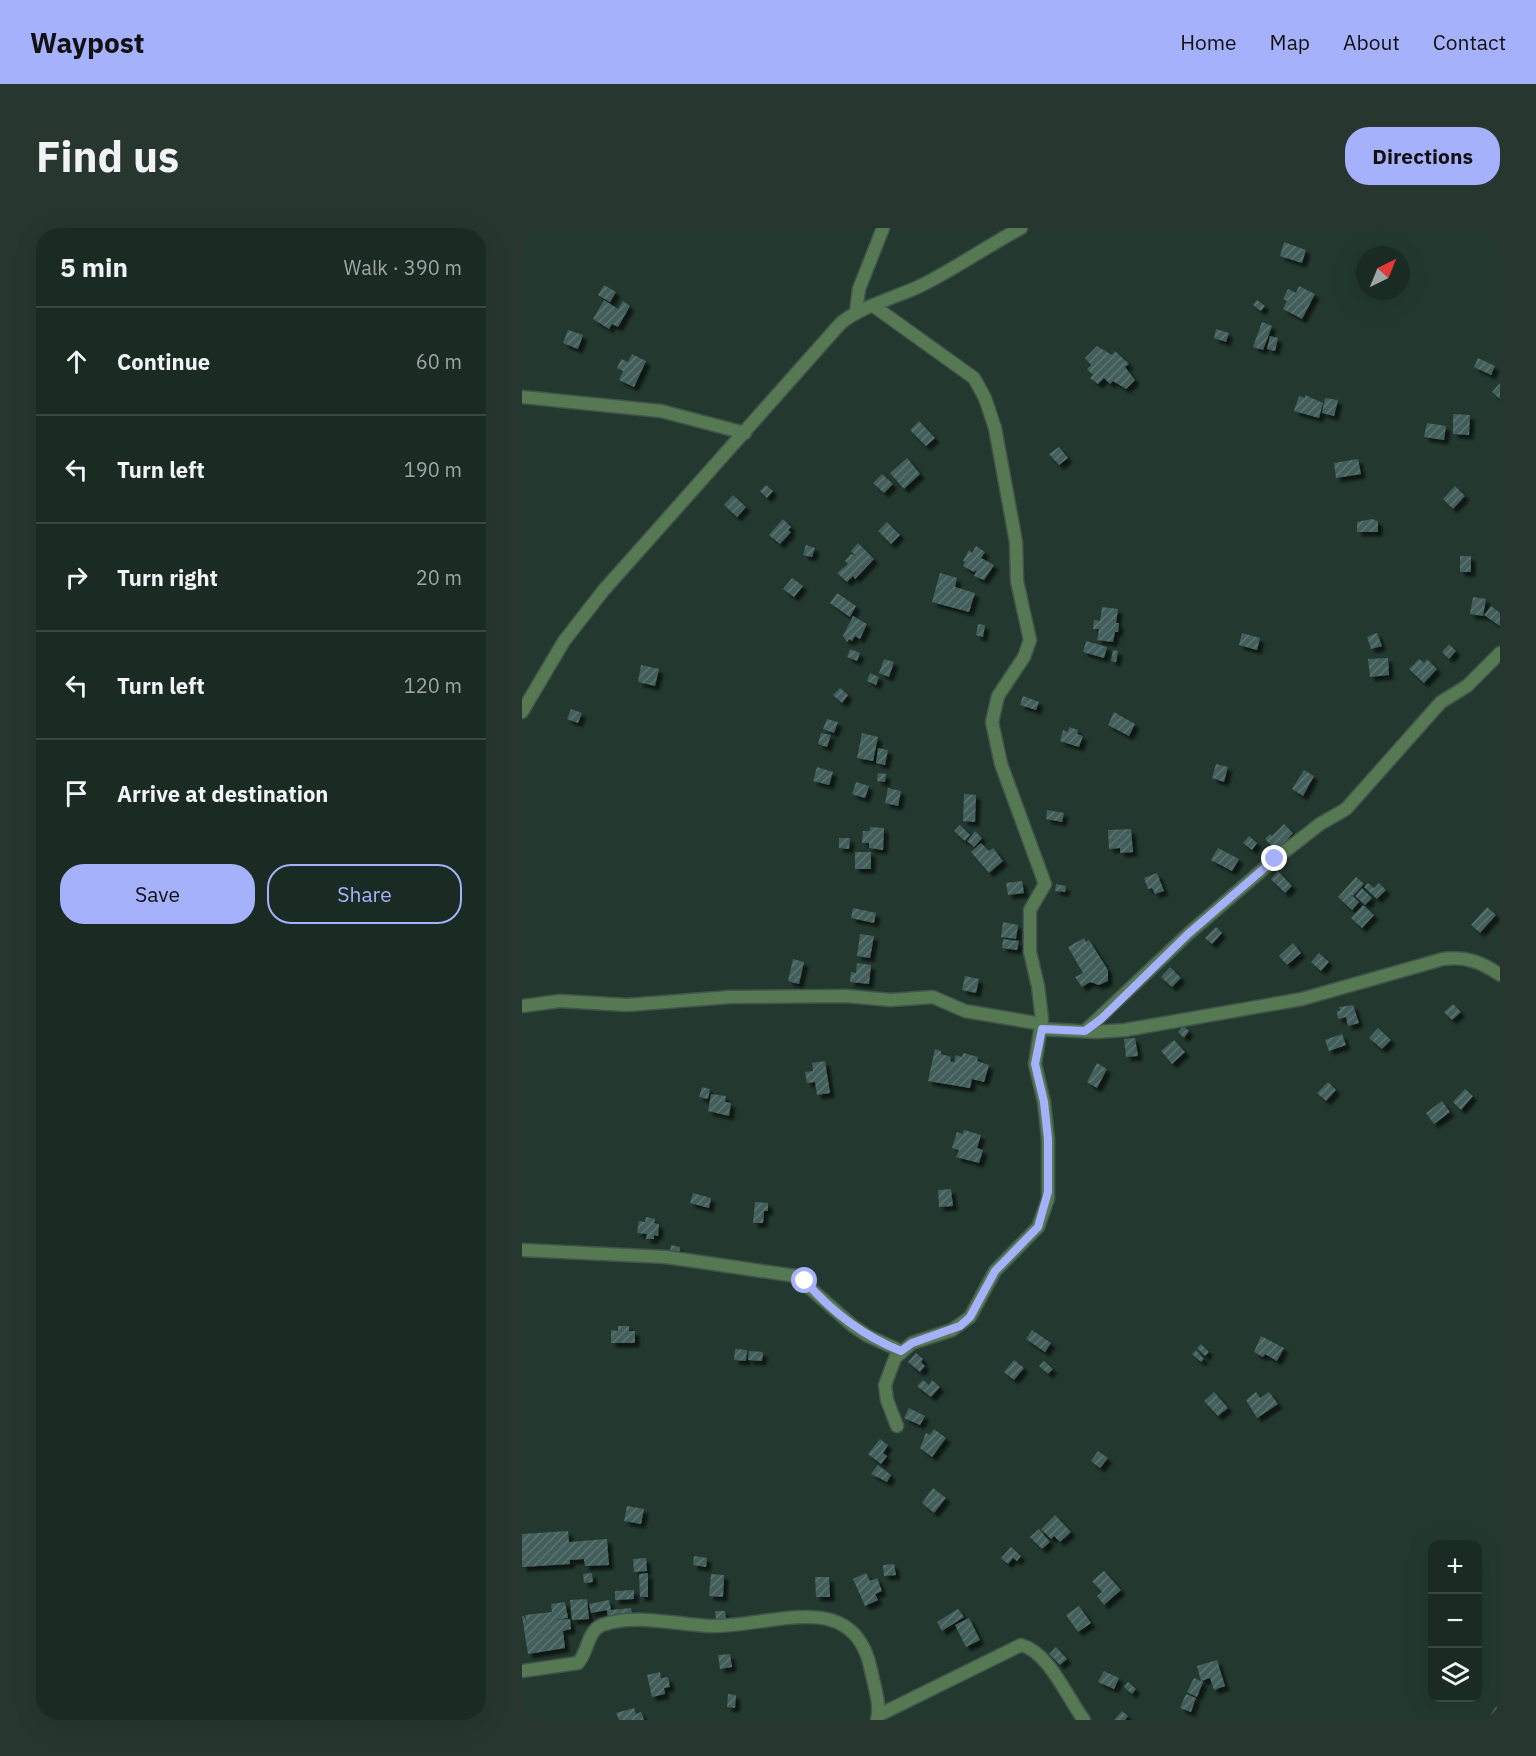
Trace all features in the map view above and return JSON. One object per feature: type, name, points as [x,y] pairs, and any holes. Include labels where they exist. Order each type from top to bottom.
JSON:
[{"type":"street","points":[[856,312],[859,289],[883,228]]},
{"type":"street","points":[[522,712],[564,641],[603,591],[840,324],[856,312],[875,307],[922,285],[1021,228]]},
{"type":"street","points":[[875,307],[974,378],[985,398],[995,428],[1016,542],[1017,581],[1030,640],[1024,657],[998,696],[992,722],[1000,764],[1044,880],[1043,890],[1030,910],[1030,952],[1038,986],[1042,1026],[1035,1064],[1047,1128],[1048,1192],[1038,1227],[995,1271],[970,1317],[960,1326],[912,1343],[895,1358],[885,1386],[886,1400],[897,1426]]},
{"type":"street","points":[[522,397],[661,411],[703,420],[745,433]]},
{"type":"street","points":[[1085,1031],[1101,1019],[1188,934],[1275,859],[1320,824],[1346,808],[1441,702],[1467,686],[1500,653]]},
{"type":"street","points":[[522,1006],[560,1001],[627,1005],[730,997],[846,996],[891,1000],[933,998],[964,1011],[1042,1026],[1085,1031],[1125,1030],[1302,999],[1443,959],[1457,957],[1476,961],[1500,975]]},
{"type":"street","points":[[522,1250],[666,1257],[796,1276],[853,1326],[868,1336],[901,1351]]},
{"type":"street","points":[[522,1671],[578,1663],[594,1632],[602,1625],[635,1621],[733,1626],[815,1617],[844,1626],[862,1641],[868,1654],[878,1717],[1021,1646],[1030,1648],[1041,1658],[1084,1720]]},
{"type":"street","points":[[1496,1720],[1500,1713]]},
{"type":"building","points":[[1284,242],[1306,250],[1302,263],[1280,256]]},
{"type":"building","points":[[604,285],[616,292],[610,302],[598,295]]},
{"type":"building","points":[[1299,286],[1315,294],[1302,319],[1283,309],[1287,301],[1283,299],[1288,289],[1296,293]]},
{"type":"building","points":[[604,300],[618,309],[623,301],[630,306],[618,327],[612,324],[609,329],[593,319]]},
{"type":"building","points":[[1257,300],[1265,306],[1261,311],[1253,305]]},
{"type":"building","points":[[1262,322],[1272,326],[1263,350],[1253,347]]},
{"type":"building","points":[[1216,329],[1229,333],[1226,342],[1214,338]]},
{"type":"building","points":[[568,330],[583,335],[578,349],[563,343]]},
{"type":"building","points":[[1270,336],[1278,338],[1275,351],[1267,349]]},
{"type":"building","points":[[1097,346],[1112,355],[1115,351],[1129,364],[1125,367],[1135,380],[1126,389],[1113,381],[1110,384],[1104,378],[1098,384],[1090,378],[1093,375],[1087,369],[1091,365],[1085,358]]},
{"type":"building","points":[[632,354],[646,361],[634,387],[619,380],[623,371],[617,368],[621,359],[628,362]]},
{"type":"building","points":[[1478,358],[1495,366],[1491,375],[1474,367]]},
{"type":"building","points":[[1500,383],[1500,399],[1492,392]]},
{"type":"building","points":[[1305,395],[1323,403],[1319,418],[1294,411],[1299,396],[1305,398]]},
{"type":"building","points":[[1325,398],[1338,400],[1334,416],[1322,413]]},
{"type":"building","points":[[1453,414],[1470,415],[1469,435],[1453,434]]},
{"type":"building","points":[[919,421],[935,438],[926,446],[910,430]]},
{"type":"building","points":[[1427,423],[1446,426],[1444,440],[1424,437]]},
{"type":"building","points":[[1059,447],[1068,458],[1059,465],[1049,454]]},
{"type":"building","points":[[907,458],[920,474],[904,489],[890,473]]},
{"type":"building","points":[[1358,459],[1361,474],[1336,478],[1334,463]]},
{"type":"building","points":[[882,474],[893,484],[884,493],[873,483]]},
{"type":"building","points":[[766,485],[773,491],[767,498],[760,491]]},
{"type":"building","points":[[1455,486],[1465,496],[1453,509],[1443,499]]},
{"type":"building","points":[[733,495],[746,507],[737,517],[724,505]]},
{"type":"building","points":[[783,519],[791,527],[788,530],[791,532],[780,544],[769,535]]},
{"type":"building","points":[[1372,519],[1378,521],[1378,532],[1357,532],[1357,522]]},
{"type":"building","points":[[887,522],[900,535],[891,544],[878,531]]},
{"type":"building","points":[[858,543],[874,559],[855,579],[853,576],[847,582],[837,573],[848,564],[845,561],[851,554],[856,556],[851,551]]},
{"type":"building","points":[[806,545],[815,548],[812,557],[803,555]]},
{"type":"building","points":[[976,546],[985,552],[981,558],[994,565],[984,580],[974,576],[977,569],[974,572],[963,566],[969,550],[972,553]]},
{"type":"building","points":[[1460,556],[1471,556],[1471,572],[1460,572]]},
{"type":"building","points":[[940,573],[957,578],[955,587],[975,593],[969,612],[932,602]]},
{"type":"building","points":[[792,578],[803,586],[794,597],[783,589]]},
{"type":"building","points":[[837,593],[856,606],[850,617],[830,603]]},
{"type":"building","points":[[1473,597],[1486,599],[1483,616],[1470,614]]},
{"type":"building","points":[[1491,606],[1500,613],[1500,626],[1484,615]]},
{"type":"building","points":[[1102,607],[1118,609],[1116,623],[1119,623],[1118,632],[1115,632],[1113,642],[1097,640],[1099,629],[1093,629],[1094,620],[1100,621]]},
{"type":"building","points":[[853,616],[867,624],[860,639],[855,636],[852,641],[849,639],[847,642],[843,636]]},
{"type":"building","points":[[978,624],[985,625],[983,637],[976,635]]},
{"type":"building","points":[[1242,633],[1260,638],[1257,650],[1239,645]]},
{"type":"building","points":[[1377,633],[1382,646],[1371,649],[1367,637]]},
{"type":"building","points":[[1086,641],[1107,647],[1104,658],[1083,652]]},
{"type":"building","points":[[1449,644],[1456,651],[1449,659],[1442,652]]},
{"type":"building","points":[[850,649],[860,653],[857,661],[847,657]]},
{"type":"building","points":[[1113,650],[1118,651],[1116,662],[1111,661]]},
{"type":"building","points":[[1388,658],[1389,675],[1370,677],[1368,659]]},
{"type":"building","points":[[884,659],[894,662],[889,677],[879,673]]},
{"type":"building","points":[[1419,659],[1424,663],[1427,659],[1437,669],[1424,683],[1409,669]]},
{"type":"building","points":[[641,665],[659,669],[655,686],[638,682]]},
{"type":"building","points":[[870,673],[879,677],[876,685],[867,681]]},
{"type":"building","points":[[840,688],[848,695],[842,703],[833,695]]},
{"type":"building","points":[[1023,696],[1039,702],[1036,710],[1020,705]]},
{"type":"building","points":[[571,709],[582,713],[578,723],[567,719]]},
{"type":"building","points":[[1114,712],[1135,724],[1129,736],[1108,725]]},
{"type":"building","points":[[827,719],[838,722],[834,733],[823,729]]},
{"type":"building","points":[[1069,727],[1078,730],[1077,734],[1083,736],[1079,747],[1060,741],[1063,730],[1068,732]]},
{"type":"building","points":[[821,733],[831,735],[827,747],[818,744]]},
{"type":"building","points":[[862,733],[878,737],[873,761],[857,758]]},
{"type":"building","points":[[878,748],[888,750],[885,765],[876,763]]},
{"type":"building","points":[[1216,764],[1228,767],[1224,782],[1212,778]]},
{"type":"building","points":[[817,767],[833,772],[829,785],[813,781]]},
{"type":"building","points":[[1304,770],[1314,776],[1303,796],[1292,789]]},
{"type":"building","points":[[878,773],[886,774],[885,782],[877,781]]},
{"type":"building","points":[[856,782],[869,786],[865,798],[852,794]]},
{"type":"building","points":[[888,788],[901,791],[898,806],[885,803]]},
{"type":"building","points":[[964,794],[976,795],[975,822],[963,821]]},
{"type":"building","points":[[1047,810],[1064,813],[1062,822],[1046,819]]},
{"type":"building","points":[[1284,824],[1293,833],[1277,851],[1265,839],[1270,834],[1272,836]]},
{"type":"building","points":[[960,825],[970,835],[965,841],[954,831]]},
{"type":"building","points":[[870,827],[884,828],[883,850],[869,848],[869,843],[862,843],[863,831],[870,831]]},
{"type":"building","points":[[1131,829],[1133,852],[1120,853],[1120,848],[1109,849],[1108,830]]},
{"type":"building","points":[[975,831],[982,838],[974,847],[967,841]]},
{"type":"building","points":[[1249,836],[1257,843],[1252,850],[1243,843]]},
{"type":"building","points":[[839,838],[850,838],[849,849],[839,848]]},
{"type":"building","points":[[981,843],[989,851],[993,848],[1003,861],[989,873],[971,852]]},
{"type":"building","points":[[1218,848],[1239,859],[1232,871],[1211,860]]},
{"type":"building","points":[[855,852],[871,852],[871,869],[855,869]]},
{"type":"building","points":[[1278,871],[1292,886],[1285,893],[1271,879]]},
{"type":"building","points":[[1157,873],[1164,891],[1155,894],[1152,888],[1148,889],[1144,878]]},
{"type":"building","points":[[1356,877],[1364,884],[1353,896],[1359,902],[1352,910],[1338,897]]},
{"type":"building","points":[[1022,881],[1024,893],[1008,895],[1006,883]]},
{"type":"building","points":[[1368,883],[1374,888],[1379,883],[1386,890],[1377,899],[1364,887]]},
{"type":"building","points":[[1056,884],[1066,886],[1065,892],[1055,891]]},
{"type":"building","points":[[1362,888],[1372,898],[1365,905],[1355,896]]},
{"type":"building","points":[[1363,905],[1374,915],[1362,928],[1351,918]]},
{"type":"building","points":[[1487,907],[1496,915],[1480,933],[1471,925]]},
{"type":"building","points":[[853,908],[876,913],[874,923],[851,918]]},
{"type":"building","points":[[1003,922],[1018,925],[1016,939],[1001,937]]},
{"type":"building","points":[[1216,927],[1222,933],[1212,944],[1205,938]]},
{"type":"building","points":[[860,934],[874,936],[870,958],[857,956]]},
{"type":"building","points":[[1084,938],[1086,942],[1089,940],[1108,970],[1108,981],[1099,985],[1090,982],[1082,987],[1075,977],[1083,973],[1068,947]]},
{"type":"building","points":[[1003,939],[1019,941],[1017,950],[1002,948]]},
{"type":"building","points":[[1293,943],[1301,953],[1287,965],[1279,956]]},
{"type":"building","points":[[1319,953],[1329,962],[1321,971],[1311,962]]},
{"type":"building","points":[[793,959],[804,962],[799,984],[788,981]]},
{"type":"building","points":[[857,963],[871,965],[869,984],[850,982],[851,972],[856,973]]},
{"type":"building","points":[[1170,967],[1181,978],[1172,987],[1161,977]]},
{"type":"building","points":[[965,976],[979,979],[976,993],[962,990]]},
{"type":"building","points":[[1453,1004],[1461,1012],[1452,1020],[1444,1012]]},
{"type":"building","points":[[1353,1005],[1359,1023],[1348,1026],[1346,1017],[1338,1019],[1337,1011],[1340,1011],[1339,1007]]},
{"type":"building","points":[[1183,1026],[1189,1031],[1184,1038],[1178,1032]]},
{"type":"building","points":[[1378,1028],[1391,1040],[1382,1049],[1369,1038]]},
{"type":"building","points":[[1342,1034],[1346,1045],[1329,1051],[1325,1040]]},
{"type":"building","points":[[1135,1038],[1138,1056],[1126,1057],[1124,1039]]},
{"type":"building","points":[[1174,1040],[1185,1052],[1172,1064],[1161,1051]]},
{"type":"building","points":[[935,1049],[951,1057],[950,1061],[954,1062],[956,1055],[962,1057],[963,1053],[978,1057],[977,1061],[989,1065],[984,1082],[972,1079],[970,1088],[928,1081]]},
{"type":"building","points":[[825,1061],[830,1093],[817,1095],[815,1082],[807,1083],[805,1072],[813,1071],[812,1063]]},
{"type":"building","points":[[1097,1063],[1107,1069],[1097,1088],[1087,1082]]},
{"type":"building","points":[[1328,1082],[1336,1090],[1326,1101],[1317,1093]]},
{"type":"building","points":[[702,1087],[710,1089],[708,1099],[699,1097]]},
{"type":"building","points":[[1465,1089],[1473,1096],[1461,1110],[1453,1102]]},
{"type":"building","points":[[711,1094],[726,1096],[725,1102],[731,1103],[729,1116],[708,1111]]},
{"type":"building","points":[[1442,1101],[1450,1112],[1434,1124],[1426,1113]]},
{"type":"building","points":[[964,1130],[981,1135],[977,1148],[983,1150],[979,1163],[956,1157],[959,1150],[952,1148],[957,1132],[963,1134]]},
{"type":"building","points":[[951,1189],[953,1206],[939,1207],[938,1190]]},
{"type":"building","points":[[693,1193],[711,1198],[709,1208],[690,1203]]},
{"type":"building","points":[[755,1202],[768,1203],[768,1211],[764,1211],[763,1223],[753,1223]]},
{"type":"building","points":[[646,1217],[655,1219],[654,1223],[659,1224],[658,1236],[654,1235],[654,1239],[646,1239],[647,1234],[637,1233],[639,1221],[645,1222]]},
{"type":"building","points":[[671,1245],[680,1247],[679,1253],[670,1251]]},
{"type":"building","points":[[618,1326],[629,1326],[629,1331],[635,1331],[635,1343],[611,1343],[611,1330],[618,1331]]},
{"type":"building","points":[[1032,1330],[1051,1343],[1045,1352],[1026,1339]]},
{"type":"building","points":[[1261,1336],[1284,1348],[1277,1361],[1265,1354],[1263,1357],[1254,1352]]},
{"type":"building","points":[[1201,1344],[1209,1352],[1205,1356],[1197,1348]]},
{"type":"building","points":[[735,1349],[747,1350],[746,1361],[734,1360]]},
{"type":"building","points":[[1196,1350],[1204,1359],[1201,1362],[1192,1354]]},
{"type":"building","points":[[749,1351],[763,1352],[762,1361],[748,1360]]},
{"type":"building","points":[[916,1353],[923,1359],[921,1362],[925,1366],[920,1372],[908,1362]]},
{"type":"building","points":[[1014,1360],[1024,1368],[1014,1380],[1004,1372]]},
{"type":"building","points":[[1044,1361],[1053,1369],[1048,1374],[1039,1366]]},
{"type":"building","points":[[923,1380],[929,1385],[932,1380],[940,1387],[931,1397],[917,1386]]},
{"type":"building","points":[[1214,1392],[1228,1408],[1218,1416],[1204,1401]]},
{"type":"building","points":[[1256,1392],[1260,1398],[1269,1392],[1278,1404],[1257,1418],[1246,1400]]},
{"type":"building","points":[[909,1408],[925,1416],[920,1425],[904,1418]]},
{"type":"building","points":[[934,1429],[946,1438],[932,1457],[920,1448],[926,1433],[930,1435]]},
{"type":"building","points":[[880,1439],[888,1445],[883,1453],[887,1456],[881,1464],[868,1454]]},
{"type":"building","points":[[1098,1451],[1108,1458],[1100,1468],[1091,1461]]},
{"type":"building","points":[[878,1465],[891,1475],[887,1482],[871,1474]]},
{"type":"building","points":[[933,1488],[946,1498],[934,1513],[922,1503]]},
{"type":"building","points":[[627,1506],[644,1509],[641,1524],[624,1521]]},
{"type":"building","points":[[1055,1515],[1071,1532],[1060,1542],[1054,1536],[1051,1539],[1041,1529]]},
{"type":"building","points":[[1039,1529],[1050,1542],[1042,1549],[1030,1537]]},
{"type":"building","points":[[568,1531],[569,1542],[607,1539],[609,1565],[585,1566],[584,1559],[570,1560],[570,1564],[522,1567],[522,1534]]},
{"type":"building","points":[[1011,1547],[1021,1556],[1017,1561],[1013,1558],[1008,1564],[1001,1558]]},
{"type":"building","points":[[694,1556],[707,1558],[706,1567],[693,1565]]},
{"type":"building","points":[[646,1558],[647,1571],[634,1572],[633,1559]]},
{"type":"building","points":[[894,1564],[896,1575],[884,1576],[883,1565]]},
{"type":"building","points":[[1104,1571],[1121,1590],[1104,1605],[1097,1596],[1102,1592],[1092,1581]]},
{"type":"building","points":[[592,1573],[593,1582],[584,1583],[583,1574]]},
{"type":"building","points":[[648,1573],[648,1597],[640,1597],[639,1574]]},
{"type":"building","points":[[866,1573],[870,1581],[877,1578],[882,1591],[875,1594],[878,1600],[865,1606],[853,1579]]},
{"type":"building","points":[[711,1574],[724,1575],[723,1597],[709,1596]]},
{"type":"building","points":[[815,1577],[829,1577],[830,1597],[816,1597]]},
{"type":"building","points":[[634,1590],[634,1599],[615,1600],[615,1591]]},
{"type":"building","points":[[587,1599],[589,1619],[572,1620],[570,1600]]},
{"type":"building","points":[[609,1600],[611,1610],[631,1608],[633,1619],[608,1621],[607,1610],[591,1613],[589,1604]]},
{"type":"building","points":[[565,1602],[568,1618],[553,1620],[570,1619],[571,1629],[563,1631],[565,1648],[528,1654],[522,1616],[527,1624],[525,1615],[552,1612],[551,1604]]},
{"type":"building","points":[[1079,1606],[1091,1623],[1078,1632],[1066,1615]]},
{"type":"building","points":[[958,1609],[964,1617],[942,1631],[937,1622]]},
{"type":"building","points":[[715,1611],[725,1611],[726,1620],[716,1620]]},
{"type":"building","points":[[969,1618],[980,1640],[966,1647],[955,1625]]},
{"type":"building","points":[[1056,1647],[1067,1659],[1060,1665],[1049,1654]]},
{"type":"building","points":[[730,1654],[732,1667],[720,1669],[718,1655]]},
{"type":"building","points":[[1217,1660],[1225,1686],[1214,1690],[1210,1678],[1201,1681],[1197,1666]]},
{"type":"building","points":[[1104,1671],[1119,1678],[1114,1689],[1098,1682]]},
{"type":"building","points":[[660,1672],[661,1678],[668,1677],[670,1687],[664,1688],[665,1694],[652,1697],[647,1675]]},
{"type":"building","points":[[1194,1678],[1203,1682],[1197,1697],[1187,1692]]},
{"type":"building","points":[[1128,1682],[1136,1689],[1132,1694],[1124,1687]]},
{"type":"building","points":[[728,1694],[736,1695],[735,1708],[727,1707]]},
{"type":"building","points":[[1186,1694],[1196,1698],[1191,1712],[1180,1708]]},
{"type":"building","points":[[634,1708],[636,1714],[641,1712],[644,1720],[619,1720],[616,1713]]},
{"type":"building","points":[[1122,1711],[1128,1716],[1125,1720],[1114,1720]]},
{"type":"route","points":[[805,1281],[819,1297],[853,1326],[868,1336],[901,1351],[912,1343],[960,1326],[970,1317],[995,1271],[1034,1233],[1048,1199],[1048,1139],[1044,1102],[1035,1064],[1042,1029],[1085,1031],[1101,1019],[1188,934],[1275,859]]}]
